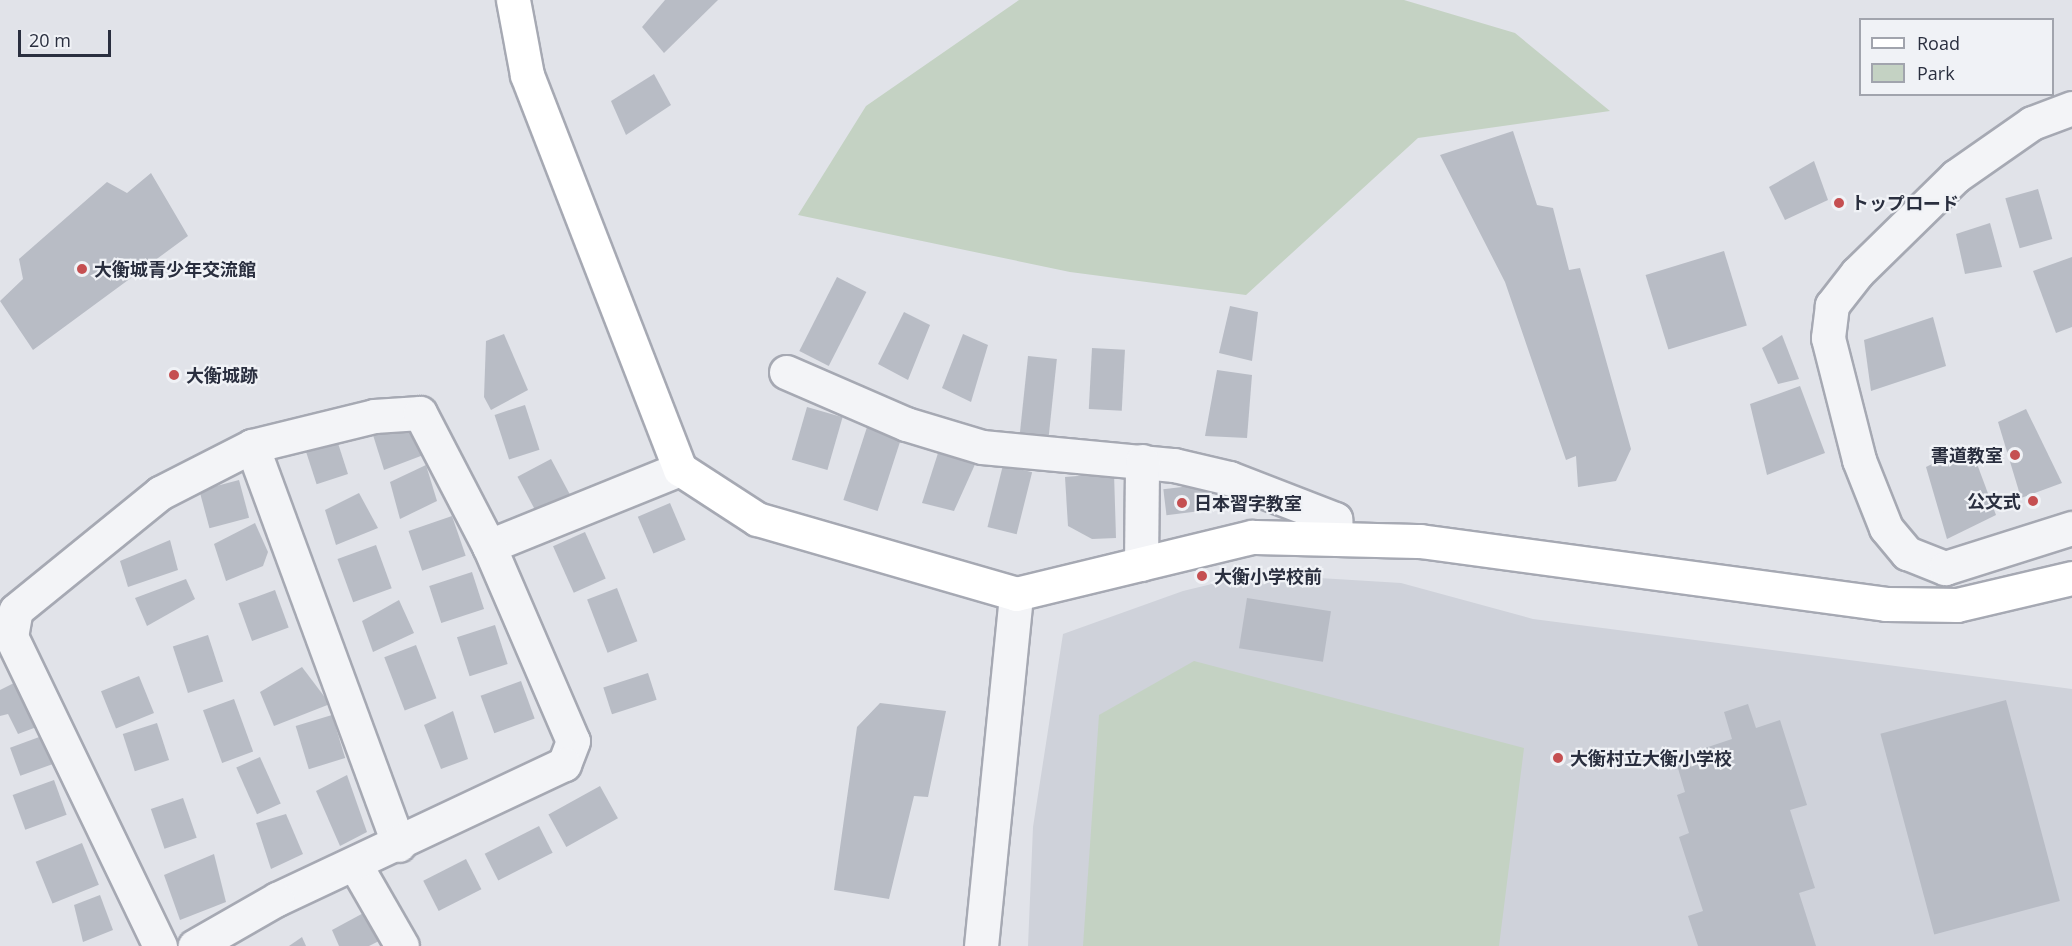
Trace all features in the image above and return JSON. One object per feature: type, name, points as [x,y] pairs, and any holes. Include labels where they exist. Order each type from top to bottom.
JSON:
[{"type":"street","points":[[513,0],[527,75],[680,469],[757,519],[1016,594],[1252,537],[1420,541],[1886,604],[1957,605],[2072,578]]},
{"type":"street","points":[[2072,108],[2032,123],[1956,176],[1857,273],[1832,304],[1828,338],[1859,460],[1886,528],[1907,553],[1946,568],[2072,528]]},
{"type":"street","points":[[786,372],[906,424],[982,447],[1142,461],[1229,478],[1335,519],[1337,539]]},
{"type":"street","points":[[160,946],[11,637],[16,610],[160,493],[252,446],[374,416],[420,413],[489,546],[573,741],[564,764],[356,866],[277,899],[195,946]]},
{"type":"street","points":[[252,446],[399,845]]},
{"type":"street","points":[[1141,564],[1142,461]]},
{"type":"street","points":[[489,546],[680,469]]},
{"type":"street","points":[[981,946],[1016,594]]},
{"type":"street","points":[[356,866],[402,946]]},
{"type":"shaded area","name":"大衡村立大衡小学校","points":[[1253,574],[1401,583],[1533,619],[2072,689],[2072,946],[1028,946],[1033,827],[1063,634],[1183,591]]},
{"type":"green space","points":[[1019,0],[1404,0],[1515,33],[1610,111],[1418,138],[1246,295],[1070,272],[798,215],[866,106]]},
{"type":"green space","points":[[1194,661],[1524,748],[1499,946],[1083,946],[1099,715]]},
{"type":"building","points":[[665,0],[718,0],[664,53],[642,27]]},
{"type":"building","points":[[654,74],[671,105],[626,135],[611,101]]},
{"type":"building","points":[[1513,131],[1537,205],[1553,208],[1569,270],[1580,268],[1631,449],[1616,481],[1578,487],[1576,456],[1566,460],[1505,282],[1440,155]]},
{"type":"building","points":[[1814,161],[1828,200],[1785,220],[1769,187]]},
{"type":"building","name":"大衡城青少年交流館","points":[[151,173],[188,236],[33,350],[0,301],[23,279],[19,259],[107,182],[127,193]]},
{"type":"building","points":[[2038,189],[2052,239],[2020,248],[2005,198]]},
{"type":"building","points":[[1990,223],[2002,267],[1965,274],[1956,234]]},
{"type":"building","points":[[1724,251],[1747,326],[1668,350],[1646,275]]},
{"type":"building","points":[[2072,257],[2072,327],[2056,333],[2033,271]]},
{"type":"building","points":[[837,277],[866,292],[829,366],[799,351]]},
{"type":"building","points":[[1230,306],[1258,312],[1252,361],[1219,353]]},
{"type":"building","points":[[904,312],[930,325],[908,380],[878,364]]},
{"type":"building","points":[[1933,317],[1946,366],[1871,391],[1864,340]]},
{"type":"building","points":[[504,334],[528,390],[491,410],[484,397],[486,341]]},
{"type":"building","points":[[963,334],[988,345],[971,402],[942,388]]},
{"type":"building","points":[[1782,335],[1799,379],[1778,384],[1762,348]]},
{"type":"building","points":[[1092,348],[1125,350],[1122,411],[1089,409]]},
{"type":"building","points":[[1028,356],[1057,359],[1049,437],[1020,434]]},
{"type":"building","points":[[1217,370],[1252,375],[1247,438],[1205,436]]},
{"type":"building","points":[[1800,386],[1825,453],[1767,475],[1750,404]]},
{"type":"building","points":[[525,405],[540,450],[509,460],[495,415]]},
{"type":"building","points":[[807,407],[843,417],[827,470],[792,460]]},
{"type":"building","points":[[2026,409],[2062,483],[2021,498],[1998,422]]},
{"type":"building","points":[[869,421],[903,432],[878,511],[843,500]]},
{"type":"building","points":[[414,423],[426,454],[384,470],[373,435],[393,425]]},
{"type":"building","points":[[335,434],[348,474],[317,484],[304,444]]},
{"type":"building","points":[[1970,445],[1996,515],[1947,539],[1926,467]]},
{"type":"building","points":[[939,450],[977,460],[954,511],[922,503]]},
{"type":"building","points":[[551,459],[570,494],[536,512],[517,477]]},
{"type":"building","points":[[426,465],[437,501],[400,519],[390,482]]},
{"type":"building","points":[[1003,465],[1032,472],[1017,534],[988,527]]},
{"type":"building","points":[[1114,473],[1116,538],[1092,539],[1068,526],[1065,477]]},
{"type":"building","points":[[239,480],[249,518],[209,528],[199,491]]},
{"type":"building","points":[[1207,484],[1210,510],[1166,515],[1163,489]]},
{"type":"building","points":[[359,493],[378,528],[336,545],[325,510]]},
{"type":"building","points":[[670,503],[686,540],[653,553],[638,517]]},
{"type":"building","points":[[452,516],[466,556],[422,571],[409,531]]},
{"type":"building","points":[[255,523],[268,552],[263,566],[226,581],[214,544]]},
{"type":"building","points":[[585,532],[606,579],[574,593],[553,546]]},
{"type":"building","points":[[170,540],[178,570],[128,587],[120,561]]},
{"type":"building","points":[[376,545],[392,588],[353,602],[337,559]]},
{"type":"building","points":[[472,572],[484,609],[441,623],[429,586]]},
{"type":"building","points":[[186,579],[195,599],[147,626],[135,598]]},
{"type":"building","points":[[617,588],[637,641],[608,653],[587,599]]},
{"type":"building","points":[[275,590],[289,628],[252,641],[238,603]]},
{"type":"building","points":[[1247,598],[1331,611],[1323,662],[1239,648]]},
{"type":"building","points":[[399,600],[414,633],[373,652],[362,621]]},
{"type":"building","points":[[495,625],[508,664],[470,676],[457,637]]},
{"type":"building","points":[[208,635],[223,682],[188,693],[173,646]]},
{"type":"building","points":[[416,645],[436,698],[405,710],[384,657]]},
{"type":"building","points":[[302,667],[330,704],[274,726],[260,692]]},
{"type":"building","points":[[648,673],[657,700],[612,714],[603,688]]},
{"type":"building","points":[[139,676],[154,713],[116,728],[101,691]]},
{"type":"building","points":[[20,680],[42,725],[18,734],[8,714],[0,716],[0,690]]},
{"type":"building","points":[[521,681],[535,719],[494,733],[481,696]]},
{"type":"building","points":[[234,699],[253,752],[222,763],[203,710]]},
{"type":"building","points":[[2006,700],[2060,901],[1934,935],[1880,734]]},
{"type":"building","points":[[880,703],[946,711],[928,797],[914,796],[889,899],[834,890],[857,727]]},
{"type":"building","points":[[1748,704],[1756,728],[1780,720],[1807,805],[1790,810],[1815,888],[1799,893],[1816,946],[1698,946],[1688,916],[1703,911],[1679,837],[1689,833],[1677,795],[1685,792],[1675,758],[1732,739],[1724,712]]},
{"type":"building","points":[[453,711],[468,759],[441,769],[424,725]]},
{"type":"building","points":[[332,715],[345,758],[309,769],[296,726]]},
{"type":"building","points":[[157,723],[169,760],[135,771],[123,734]]},
{"type":"building","points":[[42,736],[52,764],[20,776],[10,748]]},
{"type":"building","points":[[260,757],[281,804],[257,814],[236,768]]},
{"type":"building","points":[[347,775],[367,832],[340,846],[316,791]]},
{"type":"building","points":[[54,780],[67,815],[25,830],[13,795]]},
{"type":"building","points":[[600,786],[618,818],[566,847],[548,815]]},
{"type":"building","points":[[183,798],[197,838],[165,849],[151,809]]},
{"type":"building","points":[[286,814],[303,854],[271,869],[256,823]]},
{"type":"building","points":[[539,826],[553,853],[498,880],[485,854]]},
{"type":"building","points":[[82,843],[99,885],[52,903],[36,862]]},
{"type":"building","points":[[214,854],[226,902],[180,920],[164,875]]},
{"type":"building","points":[[466,859],[481,889],[439,911],[423,881]]},
{"type":"building","points":[[100,895],[113,930],[83,942],[74,905]]},
{"type":"building","points":[[369,910],[385,938],[369,946],[339,946],[332,930]]},
{"type":"building","points":[[302,937],[306,946],[289,946]]},
{"type":"place","name":"トップロード","points":[[1839,203]]},
{"type":"place","name":"大衡城青少年交流館","points":[[82,269]]},
{"type":"place","name":"大衡城跡","points":[[174,375]]},
{"type":"place","name":"書道教室","points":[[2015,455]]},
{"type":"place","name":"公文式","points":[[2033,501]]},
{"type":"place","name":"日本習字教室","points":[[1182,503]]},
{"type":"place","name":"大衡小学校前","points":[[1202,576]]},
{"type":"place","name":"大衡村立大衡小学校","points":[[1558,758]]}]
